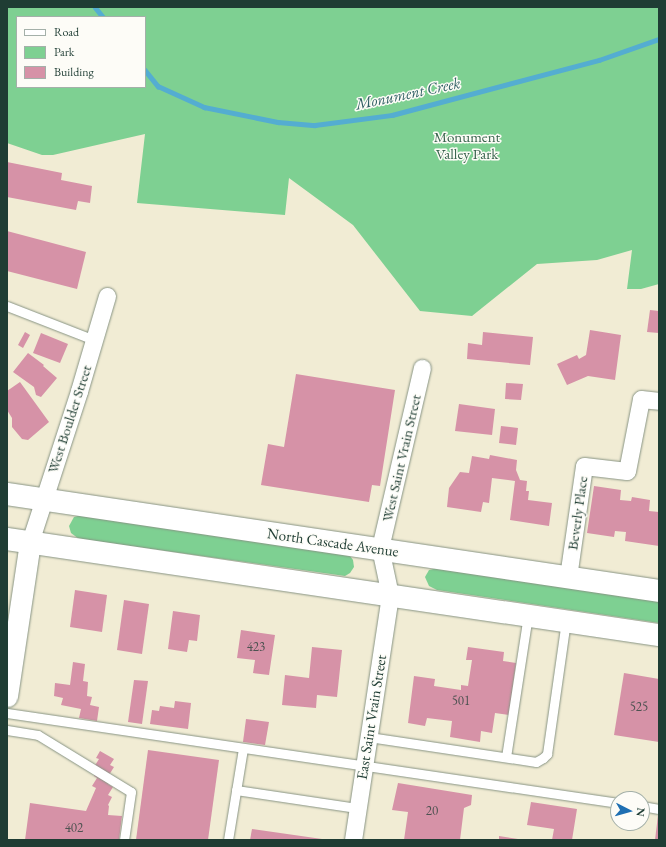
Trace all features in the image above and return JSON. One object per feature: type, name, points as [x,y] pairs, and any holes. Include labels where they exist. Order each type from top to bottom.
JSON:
[{"type":"main road","name":"North Cascade Avenue","points":[[7,494],[659,590]]},
{"type":"main road","points":[[7,539],[659,634]]},
{"type":"street","name":"West Boulder Street","points":[[30,542],[42,500],[80,391],[107,296]]},
{"type":"street","name":"West Saint Vrain Street","points":[[390,595],[380,548],[422,368]]},
{"type":"street","name":"Beverly Place","points":[[568,577],[584,466],[627,471],[641,399],[659,401]]},
{"type":"street","points":[[7,696],[30,542]]},
{"type":"street","name":"East Saint Vrain Street","points":[[353,840],[390,595]]},
{"type":"lane","points":[[7,306],[94,340]]},
{"type":"lane","points":[[506,757],[528,615]]},
{"type":"lane","points":[[369,737],[536,762],[543,758],[547,754],[566,621]]},
{"type":"lane","points":[[7,713],[610,802]]},
{"type":"lane","points":[[7,730],[38,735],[131,792],[124,840]]},
{"type":"lane","points":[[228,840],[243,748]]},
{"type":"lane","points":[[236,790],[357,808]]},
{"type":"green space","name":"Monument Valley Park","points":[[7,7],[659,7],[659,284],[641,289],[627,289],[632,250],[597,260],[537,264],[472,316],[420,311],[353,225],[289,178],[285,215],[137,203],[145,134],[53,155],[42,155],[7,143]]},
{"type":"green space","points":[[85,514],[348,553],[353,560],[354,567],[350,573],[345,576],[79,539],[71,533],[69,526],[74,517]]},
{"type":"green space","points":[[438,568],[659,599],[659,623],[437,590],[429,586],[425,577],[429,570]]},
{"type":"building","points":[[7,162],[62,173],[61,180],[92,186],[90,203],[78,201],[76,210],[7,197]]},
{"type":"building","points":[[7,231],[86,252],[77,289],[7,271]]},
{"type":"building","points":[[650,310],[659,311],[659,333],[647,332]]},
{"type":"building","points":[[590,330],[621,335],[615,380],[588,376],[567,385],[557,364],[577,355],[579,359],[586,355]]},
{"type":"building","points":[[25,332],[30,335],[23,348],[18,345]]},
{"type":"building","points":[[483,332],[533,337],[530,365],[467,359],[468,343],[482,345]]},
{"type":"building","points":[[41,333],[68,344],[60,363],[33,353]]},
{"type":"building","points":[[28,353],[44,365],[43,366],[57,378],[41,397],[36,395],[34,387],[13,372]]},
{"type":"building","points":[[296,374],[395,390],[380,486],[372,485],[369,502],[261,485],[268,444],[284,447]]},
{"type":"building","points":[[20,382],[49,422],[28,440],[22,439],[12,427],[12,418],[7,410],[7,391]]},
{"type":"building","points":[[506,383],[523,384],[521,400],[505,399]]},
{"type":"building","points":[[459,404],[495,409],[492,435],[455,431]]},
{"type":"building","points":[[501,426],[518,428],[516,445],[499,443]]},
{"type":"building","points":[[490,455],[517,460],[516,470],[520,480],[527,481],[526,491],[529,491],[528,500],[552,503],[549,526],[510,520],[515,481],[492,478],[489,503],[483,502],[481,512],[447,507],[449,488],[460,472],[469,473],[472,456],[489,459]]},
{"type":"building","points":[[594,486],[621,490],[620,500],[631,501],[632,497],[650,500],[649,511],[659,512],[659,546],[625,541],[626,532],[615,531],[614,537],[587,533]]},
{"type":"building","points":[[75,590],[107,595],[102,632],[70,627]]},
{"type":"building","points":[[124,600],[149,604],[142,654],[117,650]]},
{"type":"building","points":[[173,611],[200,615],[197,641],[189,640],[187,652],[168,649]]},
{"type":"building","points":[[241,630],[275,635],[269,675],[253,673],[255,660],[237,658]]},
{"type":"building","points":[[312,647],[342,650],[337,697],[317,695],[316,708],[282,705],[285,675],[309,678]]},
{"type":"building","points":[[468,647],[504,652],[503,661],[516,663],[509,715],[495,713],[492,733],[481,731],[480,742],[450,737],[452,721],[427,718],[425,726],[408,723],[414,676],[435,679],[434,686],[461,690],[461,685],[468,686],[472,660],[466,660]]},
{"type":"building","points":[[73,662],[85,664],[83,681],[88,682],[87,696],[92,697],[90,705],[99,707],[97,721],[79,718],[81,709],[61,705],[63,698],[54,696],[55,683],[70,685]]},
{"type":"building","points":[[624,673],[659,679],[659,742],[614,735]]},
{"type":"building","points":[[134,680],[148,681],[142,724],[128,722]]},
{"type":"building","points":[[175,701],[191,703],[188,729],[150,724],[152,710],[159,711],[160,706],[174,708]]},
{"type":"building","points":[[246,719],[269,722],[265,745],[243,742]]},
{"type":"building","points":[[148,750],[219,760],[208,840],[136,840]]},
{"type":"building","points":[[100,751],[114,759],[110,765],[114,767],[109,775],[112,777],[108,784],[113,787],[108,795],[112,797],[108,805],[108,815],[122,816],[119,840],[25,840],[30,803],[86,811],[96,788],[92,786],[97,778],[94,776],[98,769],[94,767],[99,759],[96,758]]},
{"type":"building","points":[[398,783],[472,795],[471,805],[464,808],[460,840],[404,840],[408,812],[392,810]]},
{"type":"building","points":[[531,802],[577,809],[572,840],[552,840],[554,829],[527,825]]},
{"type":"building","points":[[658,815],[659,840],[655,840]]},
{"type":"building","points":[[252,829],[322,839],[322,840],[250,840]]},
{"type":"building","points":[[499,836],[518,839],[518,840],[499,840]]},
{"type":"waterway","name":"Monument Creek","points":[[95,7],[102,16]]},
{"type":"waterway","name":"Monument Creek","points":[[146,71],[158,86],[204,107],[278,122],[315,125],[392,115],[599,60],[659,39]]}]
